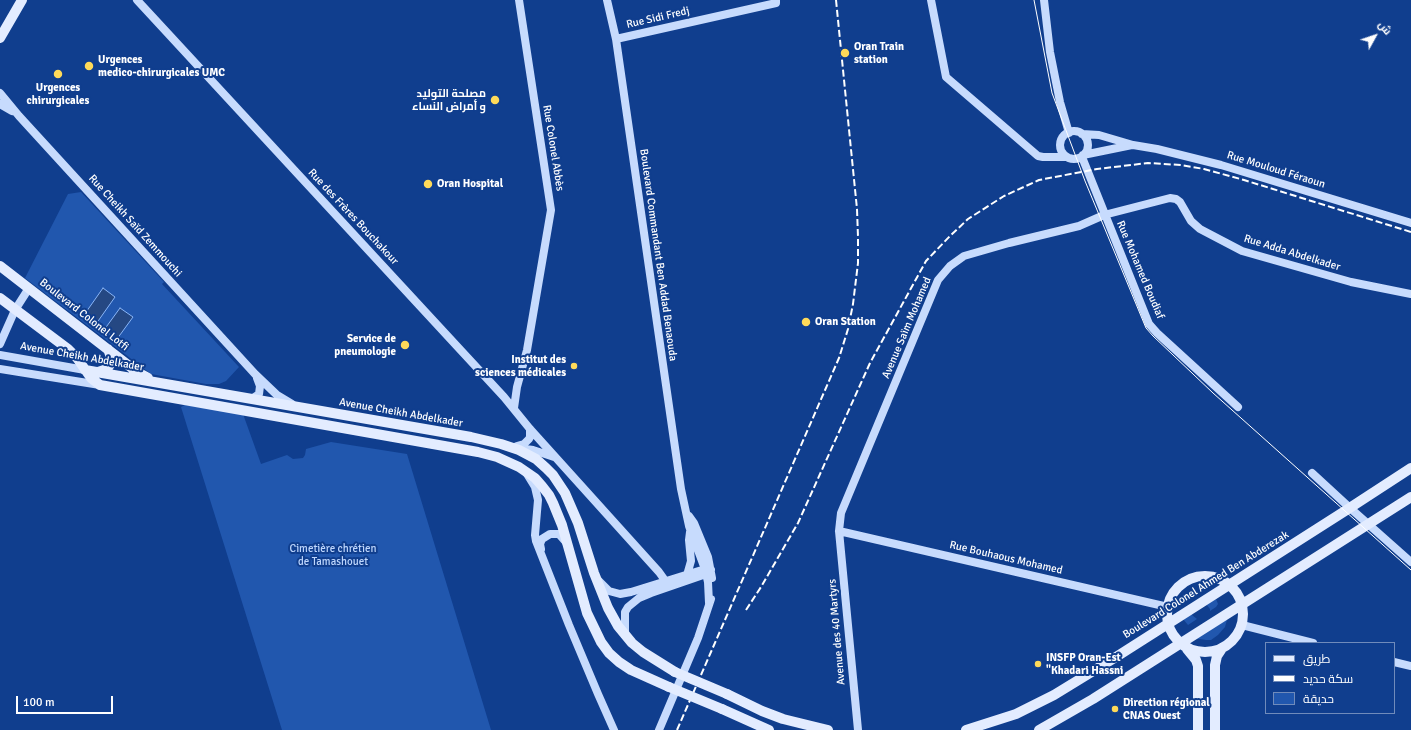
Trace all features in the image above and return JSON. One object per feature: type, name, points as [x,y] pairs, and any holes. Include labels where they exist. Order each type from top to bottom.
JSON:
[{"type":"main road","points":[[0,38],[22,0]]},
{"type":"main road","name":"Rue des Frères Bouchakour","points":[[137,0],[504,397],[530,429]]},
{"type":"main road","name":"Rue Colonel Abbès","points":[[514,408],[517,387],[527,350],[537,299],[551,210],[519,0]]},
{"type":"main road","name":"Boulevard Commandant Ben Addad Benaouda","points":[[607,0],[616,39],[680,481],[690,530],[708,572]]},
{"type":"main road","points":[[931,0],[946,77],[1038,156],[1047,157],[1068,157],[1076,159],[1083,156],[1087,150],[1088,144],[1082,134],[1074,132],[1069,133],[1062,139],[1056,149],[1047,157]]},
{"type":"main road","points":[[1044,0],[1050,52],[1060,102],[1069,133]]},
{"type":"main road","name":"Rue Sidi Fredj","points":[[616,39],[776,2]]},
{"type":"main road","name":"Rue Cheikh Saïd Zemmouchi","points":[[0,94],[255,374],[276,395],[288,403],[298,407]]},
{"type":"main road","points":[[0,104],[19,116]]},
{"type":"main road","name":"Rue Mouloud Féraoun","points":[[1082,134],[1099,135],[1133,145],[1221,165],[1411,222]]},
{"type":"main road","points":[[1062,139],[1061,149],[1068,157]]},
{"type":"main road","name":"Rue Mouloud Féraoun","points":[[1083,156],[1133,145]]},
{"type":"main road","name":"Rue Mohamed Boudiaf","points":[[1083,156],[1104,215],[1149,324],[1238,407]]},
{"type":"main road","name":"Rue Adda Abdelkader","points":[[1104,215],[1170,198],[1176,199],[1180,202],[1194,225],[1242,250],[1351,282],[1411,294]]},
{"type":"main road","name":"Avenue Saïm Mohamed","points":[[840,531],[841,512],[938,280],[950,266],[964,256],[1009,243],[1079,226],[1104,215]]},
{"type":"main road","name":"Boulevard Colonel Lotfi","points":[[0,266],[107,347],[137,372],[154,381]]},
{"type":"main road","points":[[0,344],[15,310],[29,288]]},
{"type":"main road","points":[[0,298],[68,349],[77,358],[91,378],[100,385]]},
{"type":"main road","points":[[97,372],[107,368],[111,363],[111,357],[107,347]]},
{"type":"main road","name":"Avenue Cheikh Abdelkader","points":[[0,355],[288,405],[471,438],[512,447],[536,459],[553,475],[559,483],[570,505],[594,573],[613,618],[632,643],[650,657],[675,672],[762,711],[783,719],[828,730]]},
{"type":"main road","points":[[0,369],[100,385],[478,452],[510,462],[535,478],[549,495],[557,512],[587,613],[601,642],[609,653],[630,670],[769,730]]},
{"type":"main road","points":[[247,398],[257,396],[261,391],[255,374]]},
{"type":"main road","points":[[504,397],[517,387]]},
{"type":"main road","points":[[286,418],[288,405]]},
{"type":"main road","points":[[512,447],[522,445],[527,442],[530,436],[530,429]]},
{"type":"main road","points":[[530,429],[668,584]]},
{"type":"main road","points":[[512,447],[533,450],[556,458]]},
{"type":"main road","name":"Boulevard Colonel Ahmed Ben Abderezak","points":[[966,730],[991,723],[1034,705],[1090,673],[1411,468]]},
{"type":"main road","points":[[526,472],[537,493],[538,507],[535,535],[541,552],[569,625],[598,694],[613,727],[618,730]]},
{"type":"main road","points":[[1312,473],[1411,562]]},
{"type":"main road","points":[[1039,730],[1183,646],[1242,604],[1411,497]]},
{"type":"main road","name":"Boulevard Commandant Ben Addad Benaouda","points":[[659,730],[698,638],[709,603],[708,557],[694,523],[687,514]]},
{"type":"main road","points":[[687,575],[691,561],[689,537],[690,530]]},
{"type":"main road","name":"Rue Bouhaous Mohamed","points":[[840,531],[1168,607]]},
{"type":"main road","name":"Avenue des 40 Martyrs","points":[[840,531],[858,730]]},
{"type":"main road","points":[[541,552],[540,544],[542,539],[550,534],[559,534],[566,542]]},
{"type":"main road","points":[[657,570],[675,578]]},
{"type":"main road","points":[[594,573],[605,588],[613,593],[625,593],[668,584],[708,572]]},
{"type":"main road","points":[[625,635],[624,617],[628,607],[639,598],[668,584],[675,578],[708,572]]},
{"type":"main road","points":[[1183,646],[1203,653],[1212,652],[1221,650],[1234,640],[1242,626],[1244,618],[1242,604],[1238,595],[1230,585],[1218,578],[1209,576],[1200,576],[1191,579],[1182,584],[1176,590],[1170,598],[1168,607],[1168,623],[1173,636],[1196,660],[1198,666],[1198,730]]},
{"type":"main road","points":[[1242,626],[1309,642]]},
{"type":"main road","points":[[1215,730],[1216,665],[1221,650]]},
{"type":"main road","points":[[1395,662],[1411,666]]},
{"type":"main road","points":[[653,730],[664,717]]},
{"type":"green space","points":[[81,192],[164,282],[162,284],[239,367],[226,381],[219,384],[206,384],[151,374],[25,278],[68,194]]},
{"type":"green space","name":"Cimetière chrétien de Tamashouet","points":[[185,405],[243,414],[261,464],[287,455],[293,459],[303,458],[306,449],[331,442],[407,454],[491,730],[282,730],[181,407]]},
{"type":"green space","points":[[1216,599],[1218,604],[1210,611],[1206,604]]},
{"type":"green space","points":[[1191,611],[1192,615],[1197,619],[1188,625],[1183,619]]},
{"type":"green space","points":[[1228,616],[1225,627],[1211,640],[1193,638]]},
{"type":"shaded area","points":[[103,288],[115,297],[96,324],[84,315]]},
{"type":"shaded area","points":[[120,308],[133,317],[117,339],[104,330]]},
{"type":"tram line","points":[[1034,0],[1052,93],[1085,181],[1146,328],[1213,393],[1411,570]]},
{"type":"railway","points":[[677,730],[839,358],[848,329],[858,263],[857,209],[836,0]]},
{"type":"railway","points":[[746,610],[798,523],[870,363],[926,261],[968,219],[1004,196],[1039,180],[1097,169],[1148,163],[1181,165],[1204,169],[1244,180],[1411,232]]},
{"type":"place","name":"Oran Train station","points":[[845,53]]},
{"type":"place","name":"Urgences medico-chirurgicales UMC","points":[[89,66]]},
{"type":"place","name":"Urgences chirurgicales","points":[[58,74]]},
{"type":"place","name":"مصلحة التوليد و أمراض النساء","points":[[495,100]]},
{"type":"place","name":"Oran Hospital","points":[[428,184]]},
{"type":"place","name":"Oran Station","points":[[806,322]]},
{"type":"place","name":"Service de pneumologie","points":[[405,345]]},
{"type":"place","name":"Institut des sciences médicales","points":[[574,366]]},
{"type":"place","name":"INSFP Oran-Est \"Khadari Hassni","points":[[1038,664]]},
{"type":"place","name":"Direction régional CNAS Ouest","points":[[1115,709]]}]
